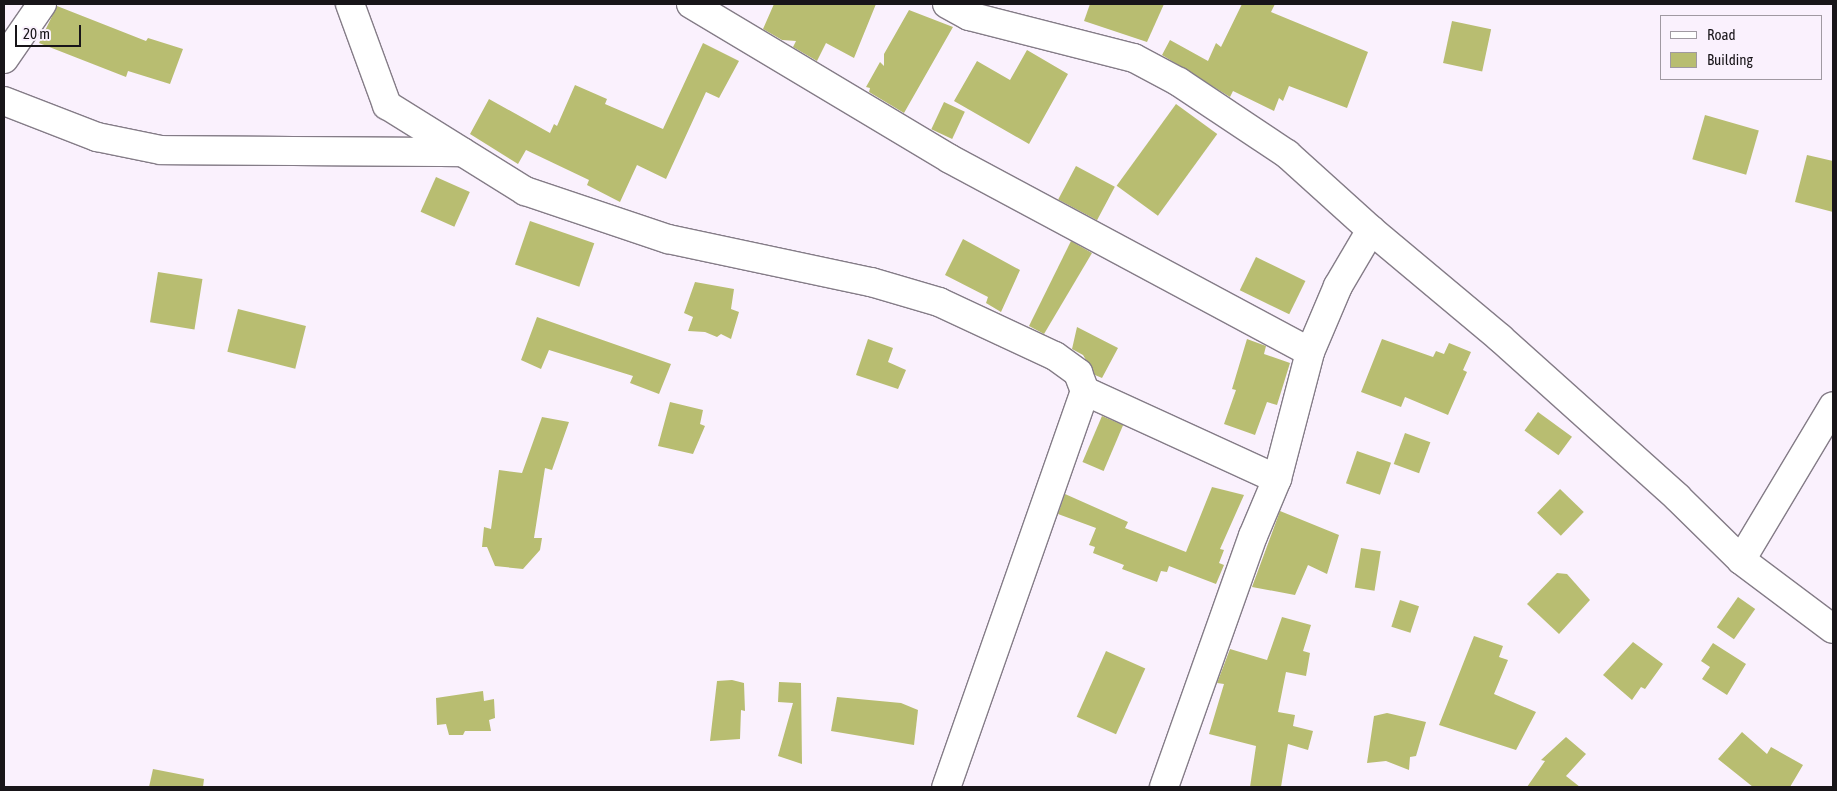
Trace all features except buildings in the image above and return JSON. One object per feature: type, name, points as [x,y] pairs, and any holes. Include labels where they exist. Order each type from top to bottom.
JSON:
[{"type":"street","points":[[4,59],[42,4]]},
{"type":"street","points":[[350,4],[387,105],[525,191],[668,239],[871,282],[939,302],[1055,356],[1078,373],[1085,391],[946,787]]},
{"type":"street","points":[[691,4],[950,159],[1310,352]]},
{"type":"street","points":[[947,4],[970,16],[1134,58],[1179,82],[1288,154],[1371,230],[1500,338],[1677,497],[1741,560],[1833,628]]},
{"type":"street","points":[[4,101],[97,137],[161,150],[462,152]]},
{"type":"street","points":[[1164,787],[1253,536],[1277,478],[1310,352],[1338,286],[1371,230]]},
{"type":"street","points":[[1085,391],[1277,478]]},
{"type":"street","points":[[1741,560],[1833,406]]}]
